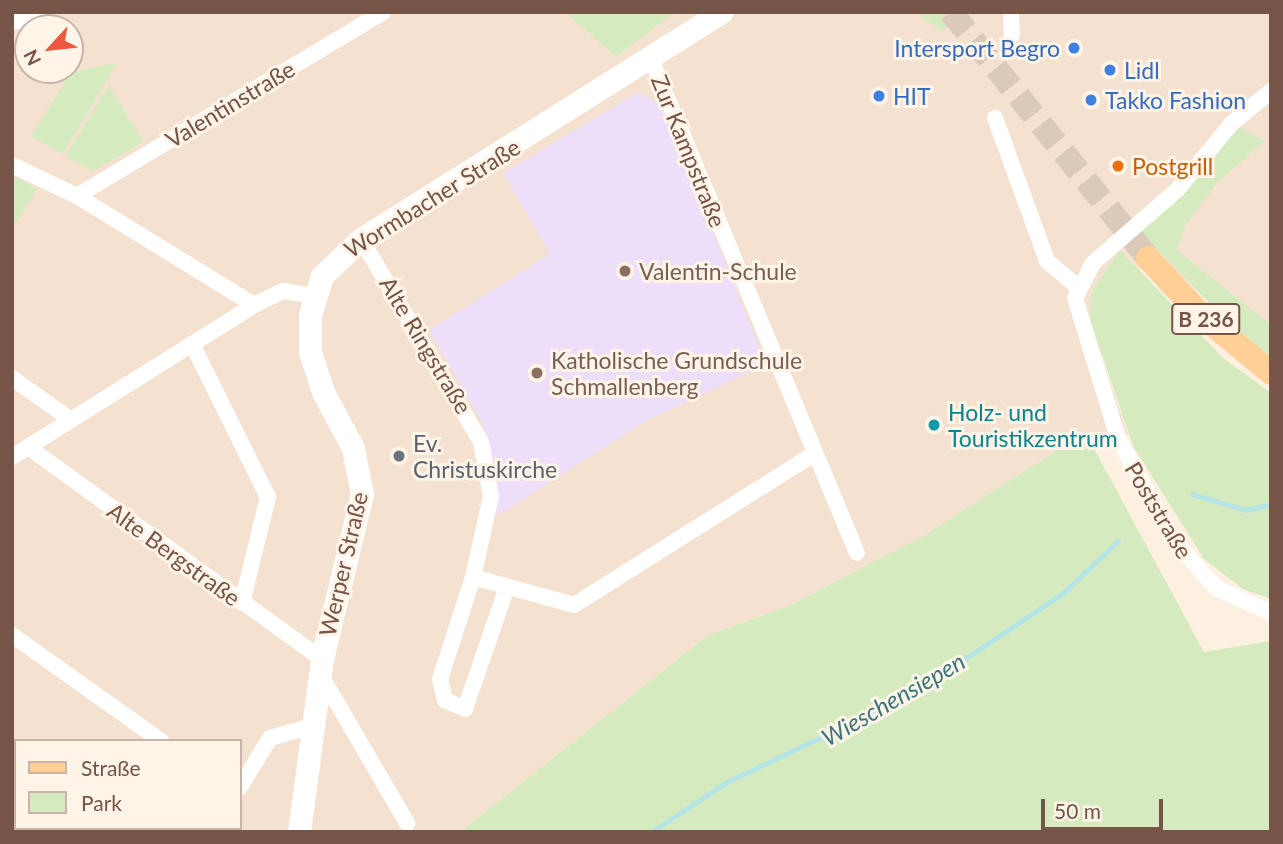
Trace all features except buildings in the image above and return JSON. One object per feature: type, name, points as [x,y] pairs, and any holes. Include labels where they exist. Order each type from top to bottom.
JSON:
[{"type":"main road","points":[[12,18],[38,12]]},
{"type":"main road","name":"Wormbacher Straße","points":[[314,296],[334,260],[361,239],[613,84],[722,12]]},
{"type":"main road","name":"B 236","points":[[1147,258],[1200,314],[1271,373]]},
{"type":"main road","name":"Werper Straße","points":[[300,825],[321,666],[362,486],[354,448],[314,373],[309,334],[314,296]]},
{"type":"street","name":"Valentinstraße","points":[[77,196],[383,12]]},
{"type":"street","points":[[1012,12],[1012,35]]},
{"type":"street","name":"Zur Kampstraße","points":[[651,59],[857,553]]},
{"type":"street","points":[[995,118],[1050,266],[1077,286],[1093,263],[1190,177],[1243,112],[1271,91]]},
{"type":"street","points":[[12,165],[77,196],[254,305]]},
{"type":"street","name":"Alte Ringstraße","points":[[361,239],[481,442],[491,496],[473,577],[440,679],[445,701],[465,709],[507,587]]},
{"type":"street","name":"Poststraße","points":[[1077,286],[1075,313],[1103,399],[1161,520],[1216,588],[1271,613]]},
{"type":"street","points":[[12,457],[254,305],[283,291],[314,296]]},
{"type":"street","points":[[192,344],[268,497],[242,603]]},
{"type":"street","points":[[12,378],[70,419]]},
{"type":"street","name":"Alte Bergstraße","points":[[28,447],[242,603],[321,666]]},
{"type":"street","points":[[473,577],[574,605],[815,453]]},
{"type":"street","points":[[12,635],[158,739]]},
{"type":"street","points":[[321,666],[407,822]]},
{"type":"street","points":[[242,784],[270,738],[312,726]]},
{"type":"shaded area","points":[[12,12],[1271,12],[1271,362],[1156,252],[1139,269],[1120,250],[1102,359],[1128,434],[1085,432],[925,535],[789,606],[708,635],[460,832],[12,832]]},
{"type":"shaded area","name":"Valentin-Schule","points":[[639,92],[661,105],[766,364],[644,422],[497,516],[496,473],[483,424],[429,330],[550,254],[503,173]]},
{"type":"green space","points":[[565,12],[675,12],[616,57]]},
{"type":"green space","points":[[914,12],[954,12],[943,32]]},
{"type":"green space","points":[[117,63],[63,154],[31,136],[64,84],[84,84],[84,69]]},
{"type":"green space","points":[[109,85],[143,142],[93,171],[66,156]]},
{"type":"green space","points":[[1238,126],[1265,141],[1216,184],[1185,226],[1177,250],[1271,325],[1271,366],[1139,231],[1212,161]]},
{"type":"green space","points":[[12,175],[37,189],[12,230]]},
{"type":"green space","points":[[1120,250],[1223,358],[1271,393],[1271,599],[1243,589],[1204,559],[1133,446],[1090,319],[1092,291]]},
{"type":"green space","points":[[1085,432],[1204,652],[1271,641],[1271,832],[460,832],[708,635],[789,606],[925,535]]},
{"type":"waterway","name":"Wieschensiepen","points":[[1192,494],[1246,510],[1271,504]]},
{"type":"waterway","name":"Wieschensiepen","points":[[651,832],[725,783],[917,691],[1063,593],[1118,541]]},
{"type":"tunnel","points":[[951,12],[1148,258]]},
{"type":"place","name":"Intersport Begro","points":[[1074,48]]},
{"type":"place","name":"Lidl","points":[[1110,70]]},
{"type":"place","name":"HIT","points":[[879,96]]},
{"type":"place","name":"Takko Fashion","points":[[1091,100]]},
{"type":"place","name":"Postgrill","points":[[1118,166]]},
{"type":"place","name":"Valentin-Schule","points":[[625,271]]},
{"type":"place","name":"Katholische Grundschule Schmallenberg","points":[[537,373]]},
{"type":"place","name":"Holz- und Touristikzentrum","points":[[934,425]]},
{"type":"place","name":"Ev. Christuskirche","points":[[399,456]]}]
